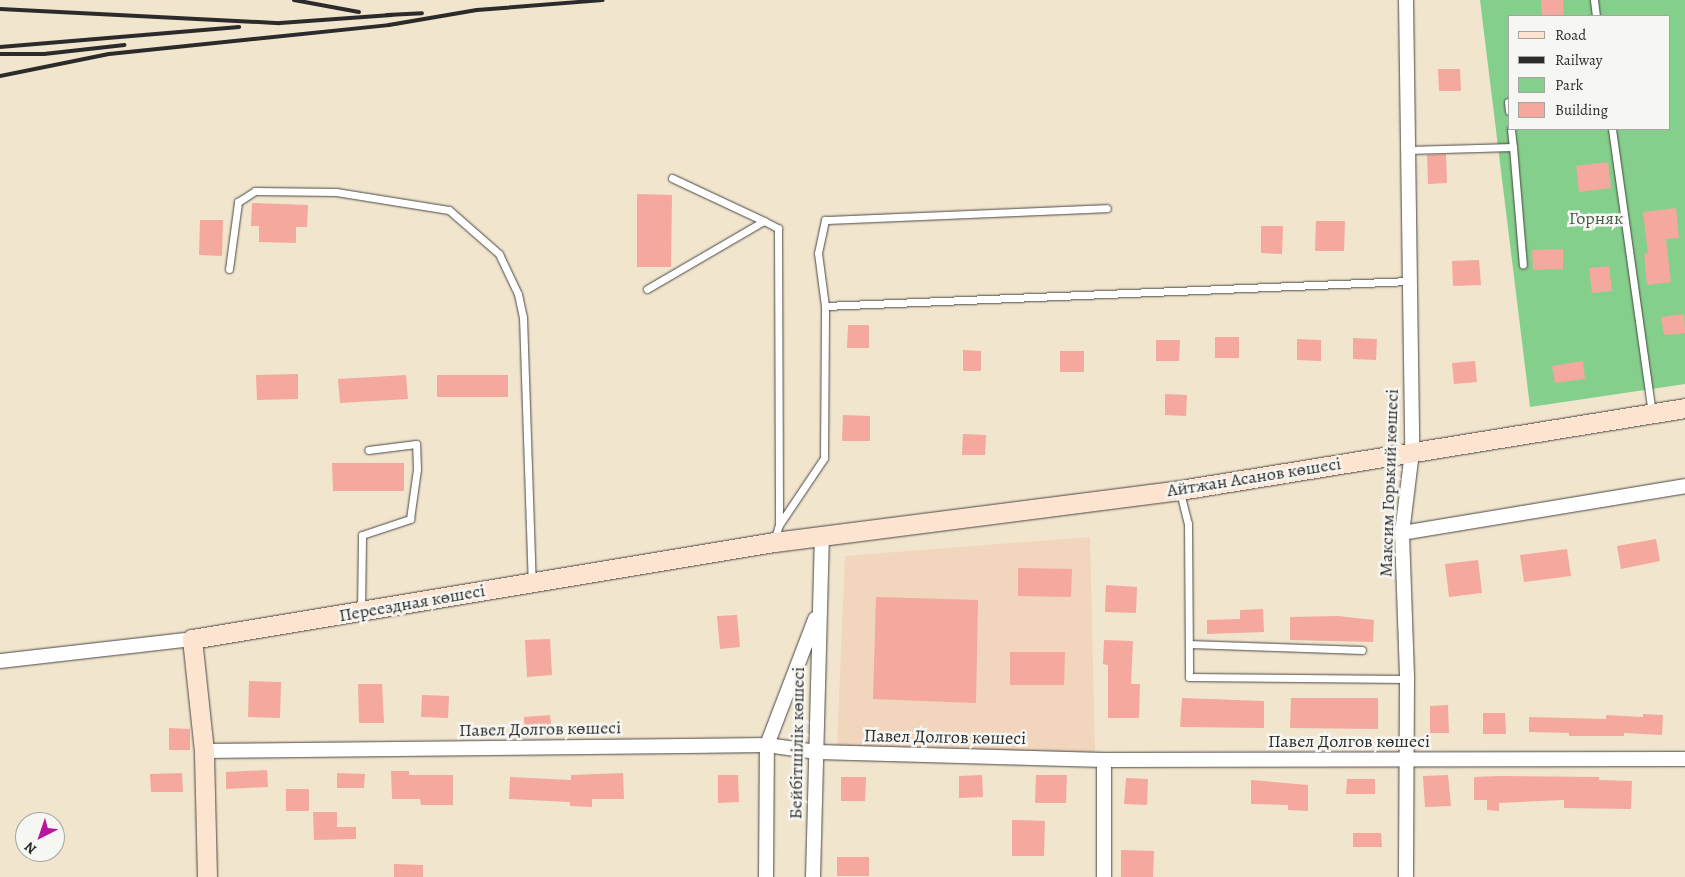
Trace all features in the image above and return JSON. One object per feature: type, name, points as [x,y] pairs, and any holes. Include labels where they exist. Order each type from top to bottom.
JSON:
[{"type":"street","name":"Максим Горький көшесі","points":[[1406,0],[1412,452],[1402,533],[1407,679],[1406,877]]},
{"type":"street","name":"Айтжан Асанов көшесі","points":[[822,536],[1180,490],[1685,408]]},
{"type":"street","points":[[1402,533],[1685,486]]},
{"type":"street","name":"Переездная көшесі","points":[[0,661],[192,640],[532,582],[777,533],[822,536]]},
{"type":"street","name":"Бейбітшілік көшесі","points":[[813,877],[822,536]]},
{"type":"street","name":"Бейбітшілік көшесі","points":[[766,877],[767,746],[819,611]]},
{"type":"street","points":[[192,640],[204,750],[206,877]]},
{"type":"street","name":"Павел Долгов көшесі","points":[[204,750],[767,746],[817,752],[1104,760],[1685,759]]},
{"type":"street","points":[[1104,760],[1104,877]]},
{"type":"lane","points":[[1594,0],[1596,15]]},
{"type":"lane","points":[[1511,130],[1523,265]]},
{"type":"lane","points":[[1612,130],[1652,412]]},
{"type":"lane","points":[[1408,150],[1513,147]]},
{"type":"lane","points":[[672,178],[778,228],[777,533]]},
{"type":"lane","points":[[229,269],[238,202],[255,191],[336,192],[449,210],[499,254],[518,294],[523,318],[532,582]]},
{"type":"lane","points":[[777,533],[824,458],[825,306],[818,253],[825,220],[1107,208]]},
{"type":"lane","points":[[647,289],[764,221]]},
{"type":"lane","points":[[825,306],[1410,281]]},
{"type":"lane","points":[[361,611],[362,535],[410,518],[417,470],[416,444],[368,450]]},
{"type":"lane","points":[[1180,490],[1188,523],[1189,677],[1407,679]]},
{"type":"lane","points":[[1189,644],[1362,650]]},
{"type":"shaded area","points":[[1090,537],[1095,753],[837,747],[845,556]]},
{"type":"green space","name":"Горняк","points":[[1480,0],[1685,0],[1685,384],[1530,407]]},
{"type":"building","points":[[1541,0],[1563,0],[1564,15],[1542,15]]},
{"type":"building","points":[[1438,69],[1460,69],[1461,91],[1439,91]]},
{"type":"building","points":[[1446,154],[1447,183],[1428,184],[1427,155]]},
{"type":"building","points":[[1608,162],[1611,188],[1579,192],[1576,166]]},
{"type":"building","points":[[637,194],[672,195],[671,267],[637,267]]},
{"type":"building","points":[[252,203],[308,205],[307,227],[296,227],[296,243],[259,242],[259,226],[251,226]]},
{"type":"building","points":[[1676,208],[1679,238],[1666,239],[1671,282],[1647,285],[1644,254],[1648,253],[1643,212]]},
{"type":"building","points":[[200,220],[223,220],[222,256],[199,255]]},
{"type":"building","points":[[1316,221],[1345,221],[1344,251],[1315,251]]},
{"type":"building","points":[[1261,226],[1283,226],[1282,254],[1261,253]]},
{"type":"building","points":[[1563,249],[1563,269],[1533,270],[1532,250]]},
{"type":"building","points":[[1479,260],[1481,285],[1453,286],[1452,261]]},
{"type":"building","points":[[1609,266],[1612,291],[1592,293],[1589,268]]},
{"type":"building","points":[[1684,314],[1685,333],[1664,335],[1661,317]]},
{"type":"building","points":[[848,325],[869,325],[869,348],[847,348]]},
{"type":"building","points":[[1215,337],[1239,337],[1239,358],[1215,358]]},
{"type":"building","points":[[1353,338],[1377,339],[1376,360],[1353,359]]},
{"type":"building","points":[[1297,339],[1321,340],[1321,361],[1297,360]]},
{"type":"building","points":[[1156,340],[1180,340],[1179,361],[1156,361]]},
{"type":"building","points":[[963,350],[981,351],[981,371],[963,371]]},
{"type":"building","points":[[1060,351],[1084,351],[1084,372],[1060,372]]},
{"type":"building","points":[[1475,361],[1477,382],[1454,384],[1452,363]]},
{"type":"building","points":[[1583,361],[1585,379],[1555,383],[1552,366]]},
{"type":"building","points":[[298,374],[298,399],[257,400],[256,375]]},
{"type":"building","points":[[406,375],[408,399],[340,403],[338,379]]},
{"type":"building","points":[[437,375],[508,375],[508,397],[437,397]]},
{"type":"building","points":[[1165,394],[1187,395],[1186,416],[1165,415]]},
{"type":"building","points":[[843,415],[870,416],[870,441],[842,441]]},
{"type":"building","points":[[963,434],[986,435],[985,455],[962,455]]},
{"type":"building","points":[[332,463],[404,463],[404,491],[333,491]]},
{"type":"building","points":[[1656,539],[1660,561],[1621,569],[1617,546]]},
{"type":"building","points":[[1567,549],[1571,576],[1524,582],[1520,555]]},
{"type":"building","points":[[1478,560],[1482,593],[1449,597],[1445,564]]},
{"type":"building","points":[[1018,568],[1072,569],[1071,597],[1018,596]]},
{"type":"building","points":[[1106,585],[1137,587],[1136,613],[1105,612]]},
{"type":"building","points":[[876,597],[978,600],[976,703],[873,699]]},
{"type":"building","points":[[1263,609],[1264,632],[1207,634],[1207,620],[1240,619],[1240,610]]},
{"type":"building","points":[[737,615],[740,647],[720,649],[717,616]]},
{"type":"building","points":[[1338,616],[1374,620],[1373,642],[1290,640],[1290,617]]},
{"type":"building","points":[[550,639],[552,675],[527,677],[525,640]]},
{"type":"building","points":[[1104,640],[1133,641],[1131,684],[1140,684],[1139,718],[1108,718],[1108,665],[1103,664]]},
{"type":"building","points":[[1010,652],[1065,652],[1064,685],[1010,685]]},
{"type":"building","points":[[249,681],[281,682],[280,718],[248,717]]},
{"type":"building","points":[[358,684],[382,684],[384,723],[359,723]]},
{"type":"building","points":[[422,695],[449,696],[448,718],[421,717]]},
{"type":"building","points":[[1182,698],[1264,701],[1264,728],[1180,727]]},
{"type":"building","points":[[1291,698],[1378,698],[1378,729],[1290,728]]},
{"type":"building","points":[[1448,705],[1449,733],[1430,733],[1430,706]]},
{"type":"building","points":[[1483,713],[1505,713],[1506,734],[1483,734]]},
{"type":"building","points":[[1643,714],[1663,715],[1662,735],[1624,733],[1624,736],[1569,736],[1569,733],[1529,732],[1529,717],[1606,719],[1606,715],[1643,717]]},
{"type":"building","points":[[550,715],[552,736],[525,737],[524,717]]},
{"type":"building","points":[[169,728],[190,729],[190,750],[169,750]]},
{"type":"building","points":[[267,770],[268,787],[226,789],[226,772]]},
{"type":"building","points":[[391,771],[409,771],[409,775],[453,775],[453,805],[421,805],[420,799],[392,799]]},
{"type":"building","points":[[182,773],[183,792],[151,792],[150,774]]},
{"type":"building","points":[[337,773],[365,774],[364,788],[337,788]]},
{"type":"building","points":[[623,773],[624,799],[592,799],[592,807],[570,806],[570,802],[509,799],[510,777],[571,780],[571,775]]},
{"type":"building","points":[[718,775],[738,775],[739,802],[718,803]]},
{"type":"building","points":[[982,775],[983,797],[959,798],[959,776]]},
{"type":"building","points":[[1036,775],[1067,775],[1066,803],[1035,803]]},
{"type":"building","points":[[1448,775],[1451,806],[1425,807],[1423,776]]},
{"type":"building","points":[[841,777],[866,777],[865,801],[841,801]]},
{"type":"building","points":[[1474,777],[1599,777],[1599,780],[1632,781],[1631,809],[1564,808],[1564,800],[1499,803],[1499,811],[1487,810],[1487,800],[1474,800]]},
{"type":"building","points":[[1126,778],[1148,779],[1147,805],[1124,804]]},
{"type":"building","points":[[1347,779],[1375,779],[1375,794],[1346,794]]},
{"type":"building","points":[[1251,780],[1308,785],[1308,811],[1288,810],[1288,805],[1251,804]]},
{"type":"building","points":[[286,789],[309,789],[309,811],[286,811]]},
{"type":"building","points":[[313,812],[337,812],[337,827],[356,827],[356,839],[314,840]]},
{"type":"building","points":[[1012,820],[1045,821],[1044,856],[1012,856]]},
{"type":"building","points":[[1353,833],[1381,833],[1382,847],[1353,847]]},
{"type":"building","points":[[1121,850],[1154,851],[1153,877],[1121,877]]},
{"type":"building","points":[[837,857],[869,857],[869,876],[837,876]]},
{"type":"building","points":[[394,864],[423,865],[423,877],[394,877]]},
{"type":"railway","points":[[294,0],[359,12]]},
{"type":"railway","points":[[0,76],[109,54],[389,25],[477,10],[603,0]]},
{"type":"railway","points":[[0,9],[280,23],[392,15]]},
{"type":"railway","points":[[387,15],[422,13]]},
{"type":"railway","points":[[0,47],[239,27]]},
{"type":"railway","points":[[0,54],[44,54],[124,45]]}]
